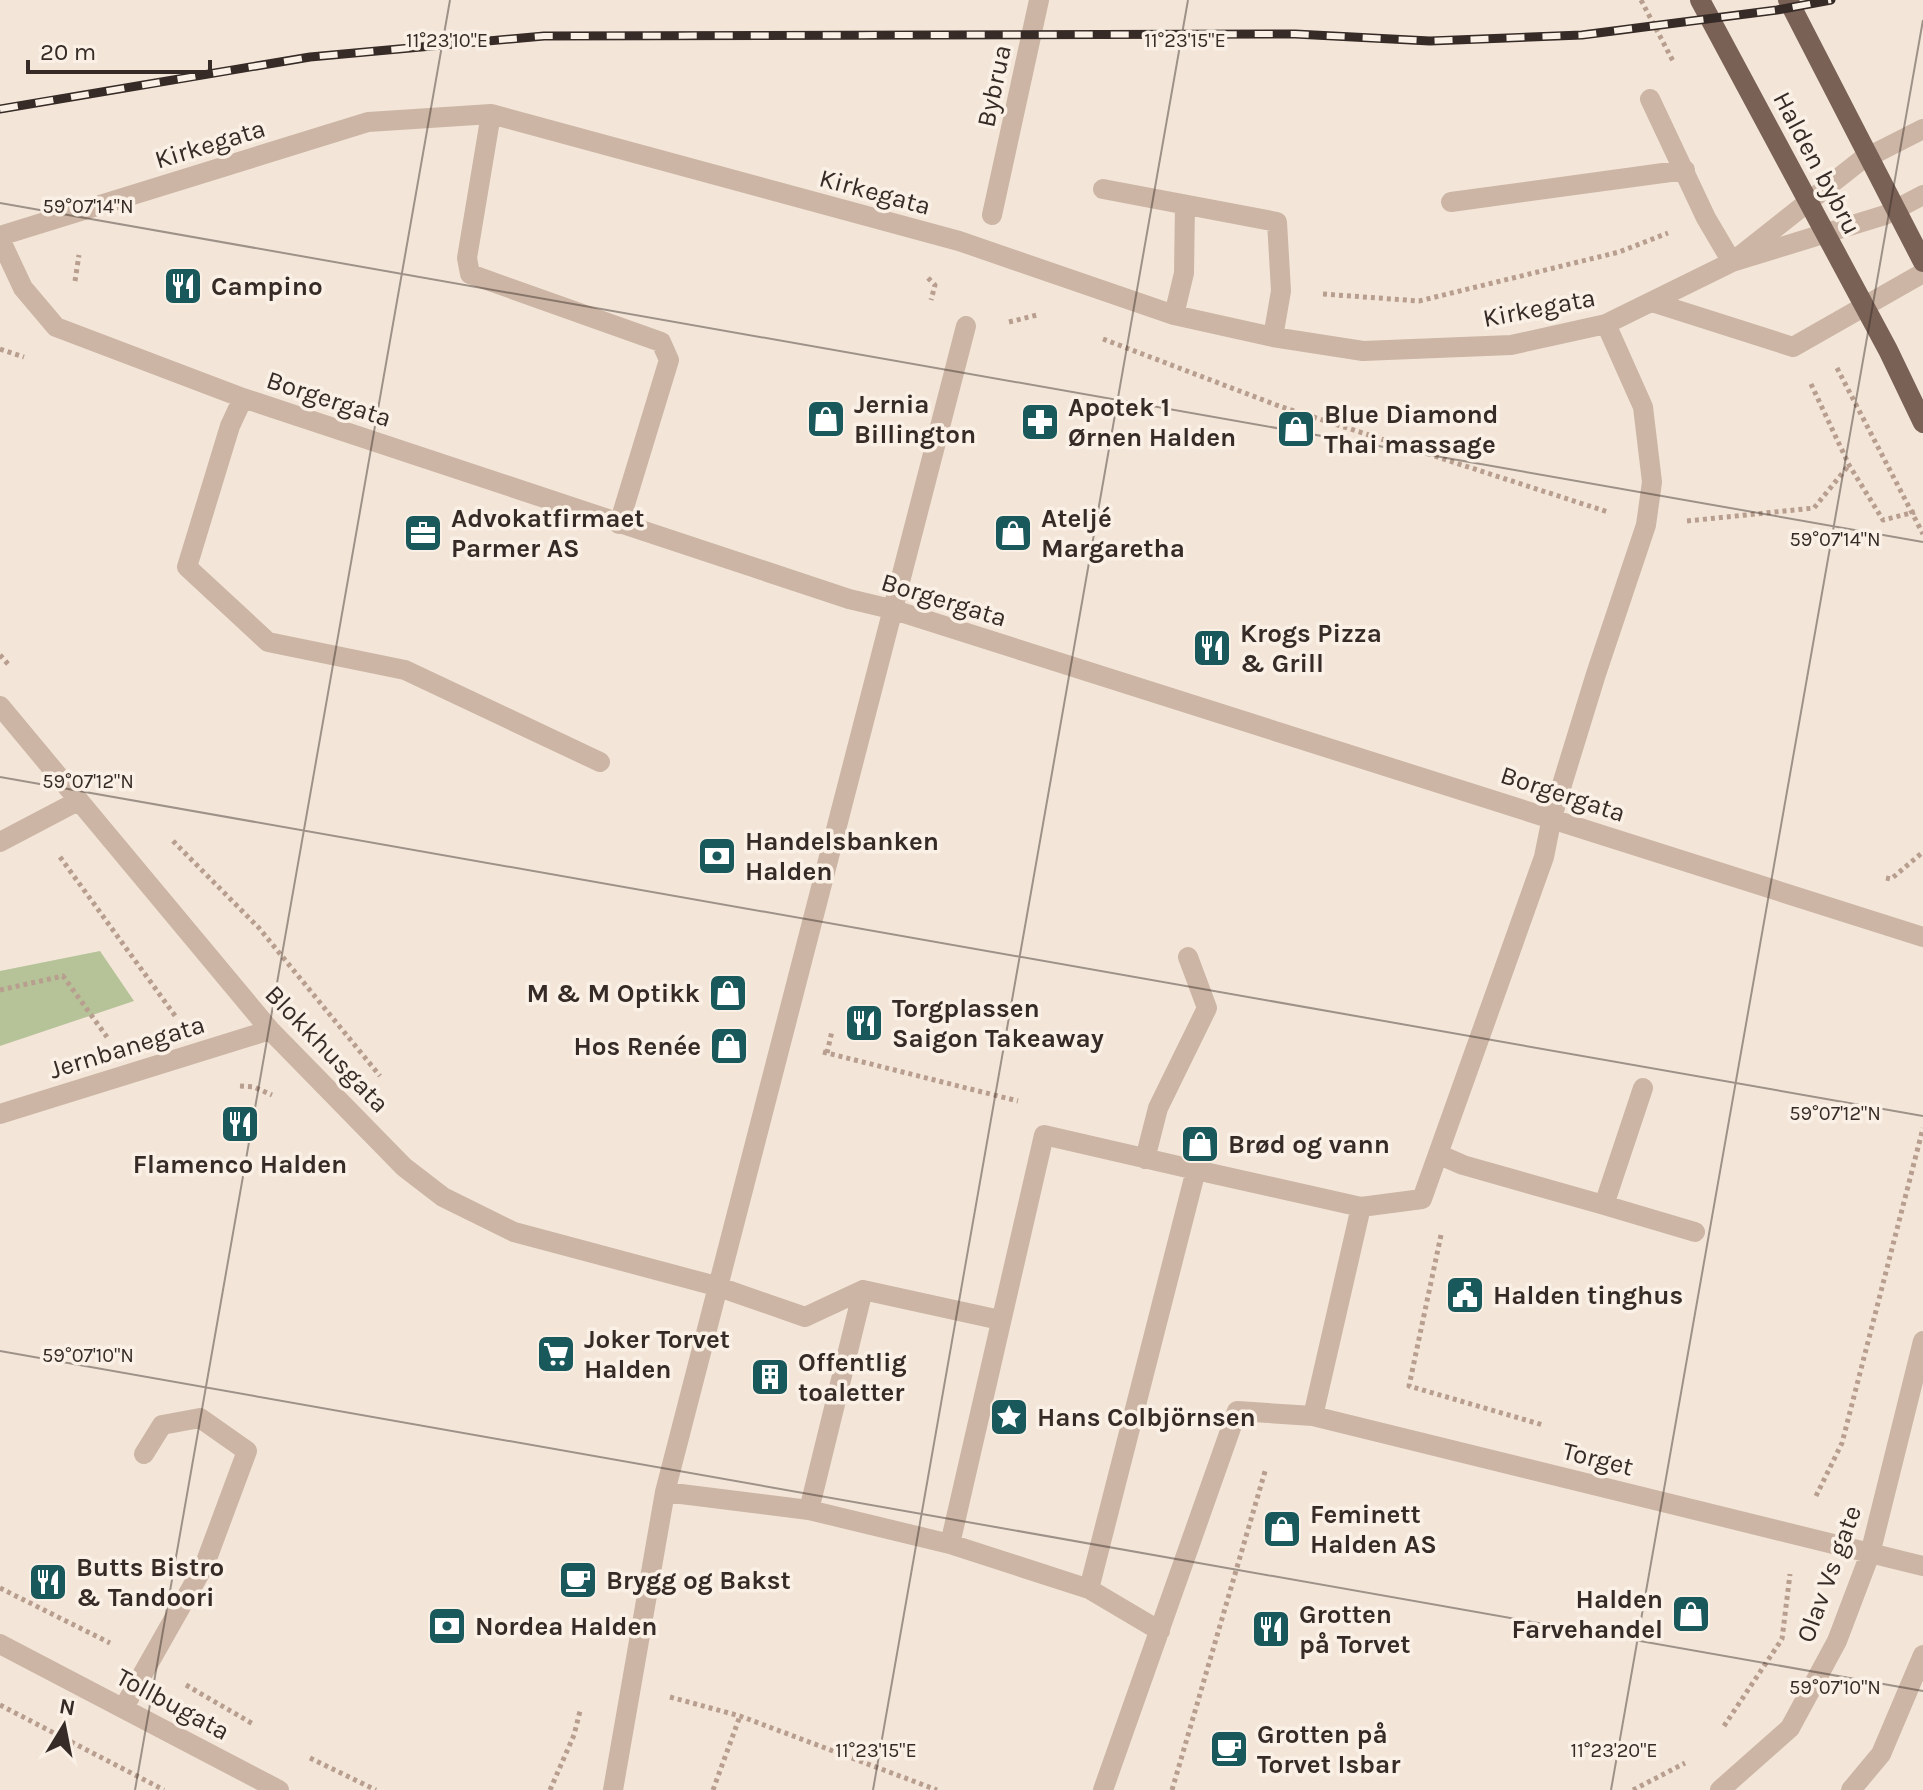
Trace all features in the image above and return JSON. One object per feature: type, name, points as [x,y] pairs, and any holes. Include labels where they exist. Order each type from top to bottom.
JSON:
[{"type":"main road","name":"Halden bybru","points":[[1700,0],[1888,350],[1923,423]]},
{"type":"main road","name":"Halden bybru","points":[[1788,0],[1923,262]]},
{"type":"street","name":"Bybrua","points":[[992,215],[1039,0]]},
{"type":"street","points":[[1650,99],[1706,218],[1732,262]]},
{"type":"street","points":[[491,114],[467,258],[470,274],[661,342],[669,360],[619,524]]},
{"type":"street","name":"Kirkegata","points":[[0,238],[368,122],[491,114],[959,241],[1174,315],[1273,337],[1363,351],[1511,345],[1606,324],[1732,262],[1885,215],[1923,195]]},
{"type":"street","name":"Kirkegata","points":[[1732,262],[1860,161],[1923,129]]},
{"type":"street","points":[[1451,202],[1685,170]]},
{"type":"street","points":[[1103,189],[1277,222],[1281,291],[1273,337]]},
{"type":"street","points":[[1174,315],[1184,273],[1185,205]]},
{"type":"street","name":"Borgergata","points":[[0,238],[23,288],[56,327],[243,398],[849,599],[891,609],[1552,817],[1923,937]]},
{"type":"street","points":[[1652,302],[1793,347],[1923,273]]},
{"type":"street","points":[[950,1544],[1044,1135],[1361,1207],[1422,1199],[1544,857],[1552,817],[1646,525],[1652,482],[1643,407],[1606,324]]},
{"type":"street","points":[[613,1790],[665,1492],[966,326]]},
{"type":"street","points":[[243,398],[230,426],[187,567],[268,642],[405,670],[600,762]]},
{"type":"street","name":"Blokkhusgata","points":[[0,706],[270,1030],[404,1167],[443,1197],[514,1232],[716,1286],[805,1317],[863,1290]]},
{"type":"street","points":[[0,842],[78,801]]},
{"type":"street","points":[[1145,1159],[1158,1108],[1207,1008],[1188,957]]},
{"type":"street","name":"Jernbanegata","points":[[0,1114],[270,1030]]},
{"type":"street","points":[[1604,1205],[1643,1088]]},
{"type":"street","points":[[1440,1155],[1463,1165],[1695,1232]]},
{"type":"street","points":[[1089,1589],[1196,1170]]},
{"type":"street","points":[[1313,1416],[1361,1207]]},
{"type":"street","points":[[809,1510],[863,1290],[1000,1320]]},
{"type":"street","name":"Olav Vs gate","points":[[1720,1790],[1790,1728],[1837,1641],[1870,1554],[1923,1341]]},
{"type":"street","name":"Torget","points":[[1160,1631],[1237,1411],[1313,1416],[1923,1566]]},
{"type":"street","points":[[124,1707],[205,1564],[247,1451],[200,1418],[162,1425],[144,1454]]},
{"type":"street","points":[[665,1492],[809,1510],[950,1544],[1089,1589],[1160,1631],[1103,1790]]},
{"type":"street","name":"Tollbugata","points":[[0,1644],[279,1790]]},
{"type":"street","points":[[1851,1790],[1881,1754],[1923,1655]]},
{"type":"path","points":[[1281,291],[1419,301],[1619,252],[1706,218]]},
{"type":"path","points":[[1001,325],[1034,314],[1049,319]]},
{"type":"path","points":[[1092,335],[1279,406],[1646,525],[1814,508],[1849,465],[1883,520],[1915,512]]},
{"type":"path","points":[[1838,371],[1915,512],[1923,534]]},
{"type":"path","points":[[0,655],[10,667]]},
{"type":"path","points":[[37,824],[179,1022],[165,1025]]},
{"type":"path","points":[[170,839],[259,928],[387,1085]]},
{"type":"path","points":[[1876,875],[1891,879],[1923,852]]},
{"type":"path","points":[[0,990],[63,976],[108,1038]]},
{"type":"path","points":[[827,1053],[834,1023]]},
{"type":"path","points":[[94,1042],[122,1035]]},
{"type":"path","points":[[230,1085],[254,1087],[273,1096]]},
{"type":"path","points":[[1815,1499],[1842,1443],[1923,1128]]},
{"type":"path","points":[[1422,1199],[1442,1226],[1409,1386],[1547,1426]]},
{"type":"path","points":[[1172,1790],[1267,1462]]},
{"type":"path","points":[[1719,1732],[1782,1639],[1790,1565]]},
{"type":"path","points":[[0,1588],[148,1662]]},
{"type":"path","points":[[633,1687],[740,1716],[937,1790]]},
{"type":"path","points":[[0,1705],[164,1790]]},
{"type":"path","points":[[713,1790],[740,1716]]},
{"type":"path","points":[[1633,1790],[1673,1772],[1692,1757]]},
{"type":"path","points":[[550,1790],[556,1776]]},
{"type":"green space","points":[[100,951],[134,1001],[0,1046],[0,971]]},
{"type":"railway","points":[[0,109],[310,57],[544,36],[1295,34],[1430,41],[1582,35],[1831,0]]},
{"type":"place","name":"Campino","points":[[183,286]]},
{"type":"place","name":"Jernia Billington","points":[[826,419]]},
{"type":"place","name":"Apotek 1 Ørnen Halden","points":[[1040,422]]},
{"type":"place","name":"Blue Diamond Thai massage","points":[[1296,429]]},
{"type":"place","name":"Advokatfirmaet Parmer AS","points":[[423,533]]},
{"type":"place","name":"Ateljé Margaretha","points":[[1013,533]]},
{"type":"place","name":"Krogs Pizza & Grill","points":[[1212,648]]},
{"type":"place","name":"Handelsbanken Halden","points":[[717,856]]},
{"type":"place","name":"M & M Optikk","points":[[728,993]]},
{"type":"place","name":"Torgplassen Saigon Takeaway","points":[[864,1023]]},
{"type":"place","name":"Hos Renée","points":[[729,1046]]},
{"type":"place","name":"Flamenco Halden","points":[[240,1124]]},
{"type":"place","name":"Brød og vann","points":[[1200,1144]]},
{"type":"place","name":"Halden tinghus","points":[[1465,1295]]},
{"type":"place","name":"Joker Torvet Halden","points":[[556,1354]]},
{"type":"place","name":"Offentlig toaletter","points":[[770,1377]]},
{"type":"place","name":"Hans Colbjörnsen","points":[[1009,1417]]},
{"type":"place","name":"Feminett Halden AS","points":[[1282,1529]]},
{"type":"place","name":"Brygg og Bakst","points":[[578,1580]]},
{"type":"place","name":"Butts Bistro & Tandoori","points":[[48,1582]]},
{"type":"place","name":"Halden Farvehandel","points":[[1691,1614]]},
{"type":"place","name":"Nordea Halden","points":[[447,1626]]},
{"type":"place","name":"Grotten på Torvet","points":[[1271,1629]]},
{"type":"place","name":"Grotten på Torvet Isbar","points":[[1229,1749]]}]
